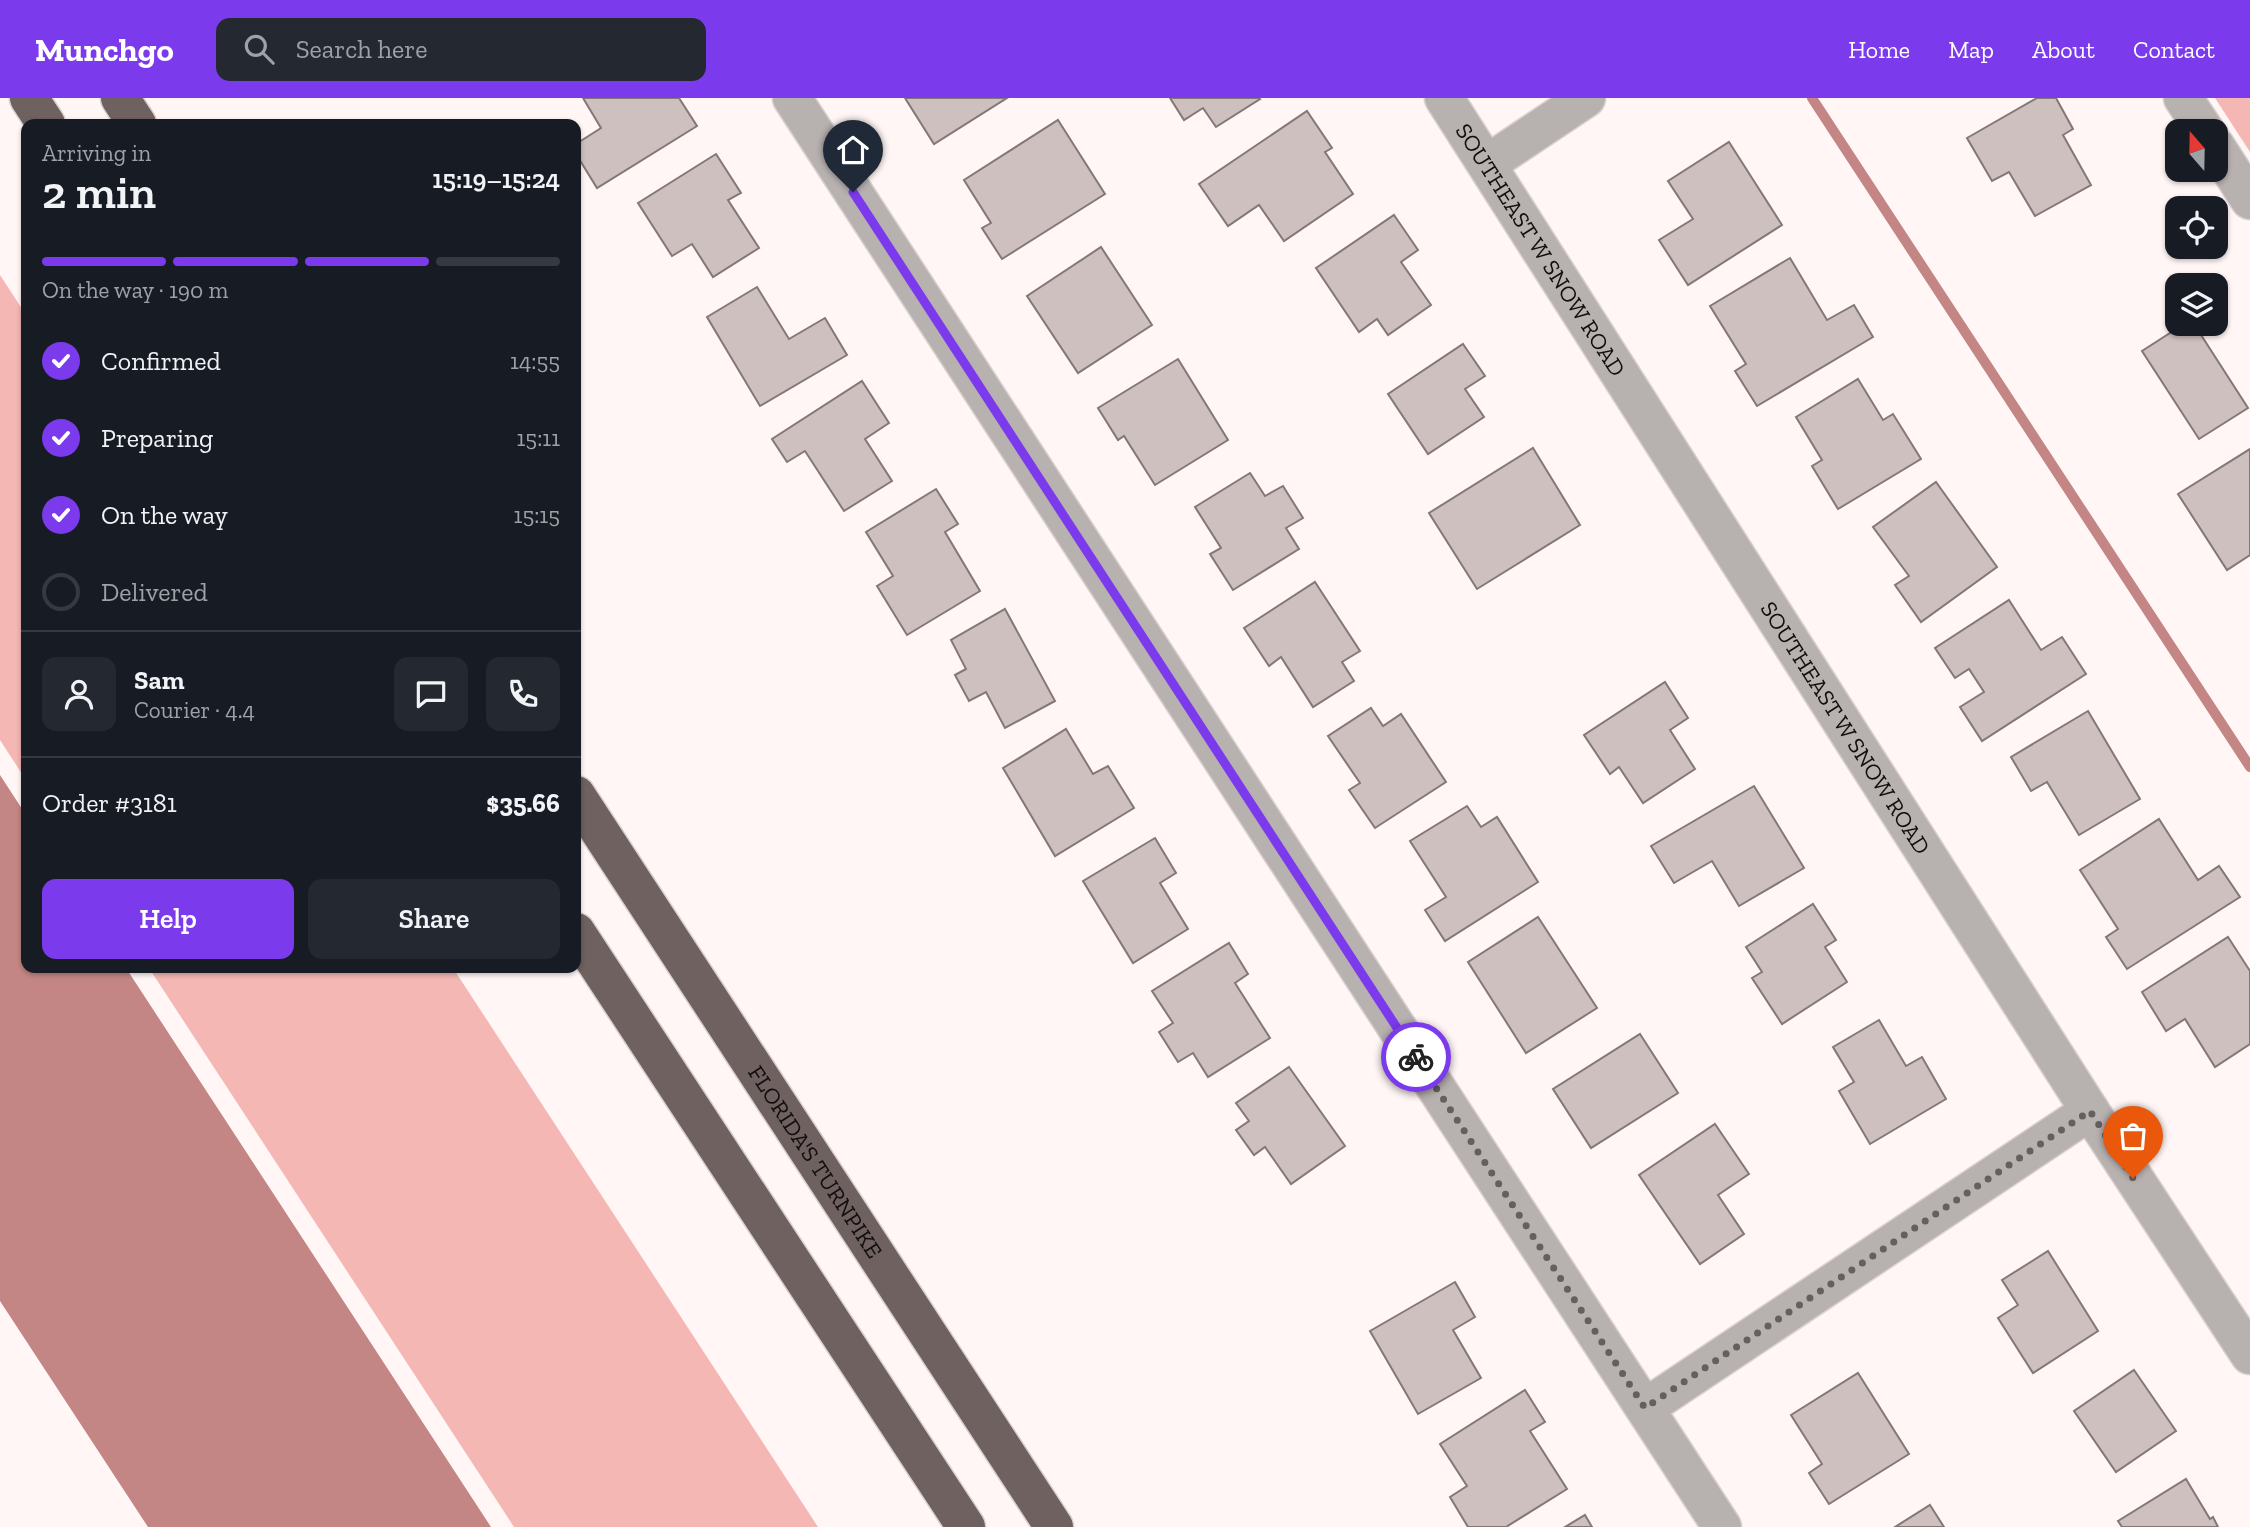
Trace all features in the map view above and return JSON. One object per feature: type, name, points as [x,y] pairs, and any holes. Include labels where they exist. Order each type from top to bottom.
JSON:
[{"type":"highway","points":[[29,98],[43,119]]},
{"type":"highway","points":[[120,98],[134,119]]},
{"type":"highway","name":"FLORIDA'S TURNPIKE","points":[[581,803],[1054,1527]]},
{"type":"highway","points":[[581,940],[966,1527]]},
{"type":"street","points":[[792,98],[1722,1527]]},
{"type":"street","name":"SOUTHEAST W SNOW ROAD","points":[[1444,98],[2090,1111],[2250,1355]]},
{"type":"street","points":[[1487,164],[1586,98]]},
{"type":"street","points":[[2183,98],[2197,119]]},
{"type":"street","points":[[2228,166],[2250,200]]},
{"type":"street","points":[[1645,1408],[2090,1111]]},
{"type":"shaded area","points":[[2215,98],[2250,98],[2250,152]]},
{"type":"shaded area","points":[[0,275],[21,307],[21,772],[0,740]]},
{"type":"shaded area","points":[[0,775],[21,807],[21,973],[129,973],[491,1527],[148,1527],[0,1301]]},
{"type":"shaded area","points":[[152,973],[456,973],[818,1527],[514,1527]]},
{"type":"building","points":[[583,98],[679,98],[697,126],[597,188],[581,162],[581,141],[601,128]]},
{"type":"building","points":[[905,98],[1007,98],[934,144]]},
{"type":"building","points":[[1170,98],[1260,99],[1216,127],[1203,108],[1184,120]]},
{"type":"building","points":[[2037,98],[2056,98],[2073,129],[2063,135],[2091,185],[2035,216],[2009,172],[1992,181],[1967,138]]},
{"type":"building","points":[[1307,111],[1332,148],[1325,152],[1353,194],[1284,241],[1259,205],[1228,226],[1199,184]]},
{"type":"building","points":[[1058,120],[1105,194],[1002,259],[982,228],[991,223],[964,180]]},
{"type":"building","points":[[1729,142],[1782,225],[1688,285],[1659,240],[1693,219],[1668,181]]},
{"type":"building","points":[[716,154],[741,193],[728,200],[759,248],[713,277],[692,244],[672,256],[638,203]]},
{"type":"building","points":[[1394,215],[1418,250],[1401,262],[1431,305],[1388,335],[1377,319],[1359,332],[1316,268]]},
{"type":"building","points":[[1101,247],[1152,325],[1078,373],[1027,296]]},
{"type":"building","points":[[1790,258],[1827,320],[1854,305],[1873,337],[1757,406],[1735,371],[1746,364],[1710,306]]},
{"type":"building","points":[[757,287],[789,339],[825,318],[847,355],[760,406],[707,317]]},
{"type":"building","points":[[2165,336],[2202,336],[2248,408],[2199,439],[2142,351]]},
{"type":"building","points":[[1463,344],[1485,376],[1465,389],[1484,417],[1428,454],[1388,394]]},
{"type":"building","points":[[1178,359],[1228,440],[1155,485],[1124,436],[1118,440],[1098,408]]},
{"type":"building","points":[[1858,379],[1883,420],[1893,414],[1921,459],[1838,509],[1812,466],[1822,460],[1796,417]]},
{"type":"building","points":[[862,381],[889,423],[865,439],[892,481],[844,511],[805,451],[787,462],[772,439]]},
{"type":"building","points":[[1533,448],[1580,525],[1477,589],[1429,513]]},
{"type":"building","points":[[2250,449],[2250,555],[2227,570],[2178,494]]},
{"type":"building","points":[[1250,473],[1265,496],[1283,486],[1303,518],[1286,528],[1299,549],[1233,590],[1210,554],[1221,548],[1195,507]]},
{"type":"building","points":[[1936,482],[1997,567],[1921,622],[1895,585],[1909,576],[1873,527]]},
{"type":"building","points":[[936,489],[958,524],[945,532],[980,591],[907,635],[877,586],[893,576],[866,532]]},
{"type":"building","points":[[1315,582],[1360,651],[1342,662],[1354,681],[1313,707],[1281,657],[1269,666],[1244,628]]},
{"type":"building","points":[[2009,600],[2041,650],[2062,637],[2086,674],[1982,741],[1960,707],[1984,692],[1969,669],[1955,678],[1935,648]]},
{"type":"building","points":[[1005,609],[1055,701],[1005,728],[986,692],[969,701],[955,675],[966,669],[951,640]]},
{"type":"building","points":[[1665,682],[1688,718],[1670,730],[1695,769],[1643,803],[1619,767],[1610,774],[1584,735]]},
{"type":"building","points":[[1371,708],[1383,726],[1401,714],[1446,782],[1375,828],[1349,790],[1360,783],[1328,736]]},
{"type":"building","points":[[2088,711],[2140,799],[2079,835],[2047,782],[2031,791],[2011,757]]},
{"type":"building","points":[[1066,729],[1093,774],[1108,766],[1134,808],[1055,856],[1003,768]]},
{"type":"building","points":[[1754,786],[1804,868],[1739,906],[1712,861],[1674,883],[1651,846]]},
{"type":"building","points":[[1467,806],[1481,827],[1497,817],[1538,882],[1445,941],[1425,910],[1446,897],[1410,841]]},
{"type":"building","points":[[2159,819],[2198,880],[2219,866],[2240,897],[2127,969],[2106,937],[2118,929],[2080,870]]},
{"type":"building","points":[[1155,838],[1176,873],[1160,883],[1188,929],[1133,963],[1083,881]]},
{"type":"building","points":[[1813,904],[1836,940],[1825,947],[1847,982],[1782,1024],[1752,978],[1762,972],[1746,947]]},
{"type":"building","points":[[1538,917],[1597,1008],[1526,1053],[1468,962]]},
{"type":"building","points":[[2228,937],[2250,971],[2250,1044],[2215,1067],[2185,1019],[2166,1031],[2142,992]]},
{"type":"building","points":[[1229,943],[1248,974],[1235,983],[1270,1038],[1208,1077],[1193,1053],[1178,1062],[1159,1032],[1173,1023],[1152,991]]},
{"type":"building","points":[[1879,1020],[1906,1066],[1922,1057],[1946,1099],[1870,1144],[1839,1091],[1854,1082],[1833,1047]]},
{"type":"building","points":[[1640,1034],[1678,1093],[1591,1148],[1553,1089]]},
{"type":"building","points":[[1289,1067],[1345,1146],[1291,1184],[1265,1147],[1254,1155],[1236,1130],[1249,1121],[1236,1103]]},
{"type":"building","points":[[1715,1124],[1749,1174],[1718,1195],[1744,1234],[1700,1264],[1639,1175]]},
{"type":"building","points":[[2048,1251],[2098,1331],[2033,1373],[1998,1318],[2018,1305],[2002,1280]]},
{"type":"building","points":[[1455,1282],[1475,1317],[1453,1330],[1481,1378],[1418,1414],[1370,1331]]},
{"type":"building","points":[[2134,1370],[2176,1431],[2116,1472],[2074,1411]]},
{"type":"building","points":[[1858,1373],[1909,1454],[1829,1504],[1809,1473],[1822,1464],[1791,1415]]},
{"type":"building","points":[[1525,1390],[1545,1422],[1530,1431],[1567,1489],[1506,1527],[1468,1527],[1450,1497],[1467,1486],[1440,1444]]},
{"type":"building","points":[[2186,1479],[2210,1519],[2213,1517],[2218,1527],[2122,1527],[2118,1521]]},
{"type":"building","points":[[1930,1505],[1944,1527],[1895,1527]]},
{"type":"building","points":[[1585,1515],[1592,1527],[1565,1527]]},
{"type":"waterway","points":[[1812,98],[2250,767]]},
{"type":"way so far","points":[[1416,1057],[1645,1408],[2090,1111],[2133,1178]]},
{"type":"route","points":[[853,192],[1416,1057]]}]
